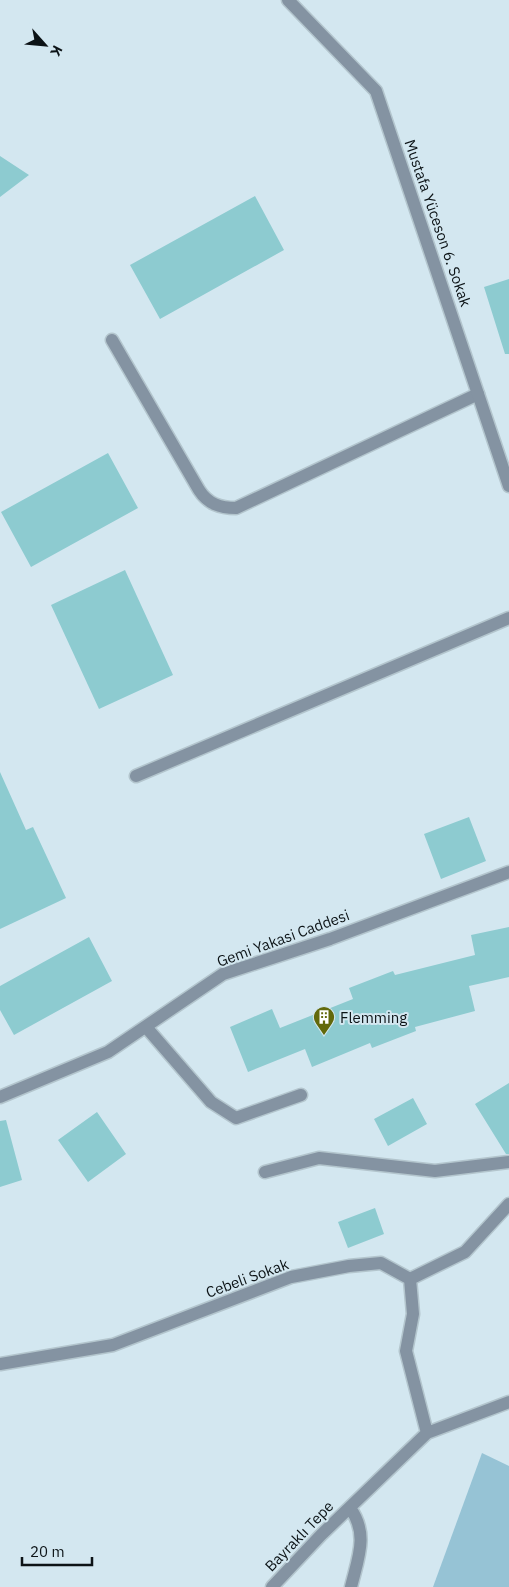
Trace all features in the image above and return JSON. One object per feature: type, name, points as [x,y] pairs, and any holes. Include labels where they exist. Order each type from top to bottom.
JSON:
[{"type":"street","name":"Mustafa Yüceson 6. Sokak","points":[[288,0],[376,91],[509,486]]},
{"type":"street","points":[[112,340],[199,490],[210,502],[218,507],[236,508],[478,394]]},
{"type":"street","points":[[136,776],[509,618]]},
{"type":"street","name":"Gemi Yakasi Caddesi","points":[[0,1097],[108,1052],[224,974],[330,939],[509,872]]},
{"type":"street","points":[[146,1027],[210,1102],[236,1118],[301,1095]]},
{"type":"street","points":[[265,1172],[319,1158],[435,1171],[509,1162]]},
{"type":"street","points":[[509,1204],[465,1252],[410,1279],[412,1314],[406,1351],[426,1433],[509,1402]]},
{"type":"street","name":"Cebeli Sokak","points":[[0,1364],[113,1345],[291,1277],[349,1266],[380,1263],[410,1279]]},
{"type":"street","name":"Bayraklı Tepe","points":[[272,1587],[321,1535],[426,1433]]},
{"type":"street","points":[[350,1508],[357,1518],[361,1531],[361,1544],[351,1587]]},
{"type":"shaded area","points":[[482,1453],[509,1466],[509,1587],[433,1587]]},
{"type":"building","points":[[0,156],[29,175],[0,197]]},
{"type":"building","points":[[255,196],[284,250],[160,319],[130,265]]},
{"type":"building","points":[[509,279],[509,354],[505,354],[484,287]]},
{"type":"building","points":[[108,453],[138,508],[31,567],[1,512]]},
{"type":"building","points":[[125,570],[173,675],[99,709],[51,605]]},
{"type":"building","points":[[0,772],[26,830],[33,827],[66,898],[0,929]]},
{"type":"building","points":[[469,817],[486,861],[441,879],[424,834]]},
{"type":"building","points":[[509,927],[509,977],[469,986],[475,1011],[415,1027],[416,1031],[372,1048],[370,1043],[312,1067],[305,1049],[248,1072],[230,1027],[272,1009],[280,1028],[353,999],[349,988],[393,971],[395,975],[475,955],[471,935]]},
{"type":"building","points":[[89,937],[112,981],[14,1035],[0,1010],[0,986]]},
{"type":"building","points":[[509,1083],[509,1154],[506,1154],[475,1104]]},
{"type":"building","points":[[413,1098],[427,1124],[388,1146],[374,1119]]},
{"type":"building","points":[[97,1112],[126,1154],[88,1182],[58,1140]]},
{"type":"building","points":[[6,1120],[22,1180],[0,1187],[0,1121]]},
{"type":"building","points":[[375,1208],[384,1234],[348,1248],[338,1222]]},
{"type":"place","name":"Flemming","points":[[324,1036]]}]
